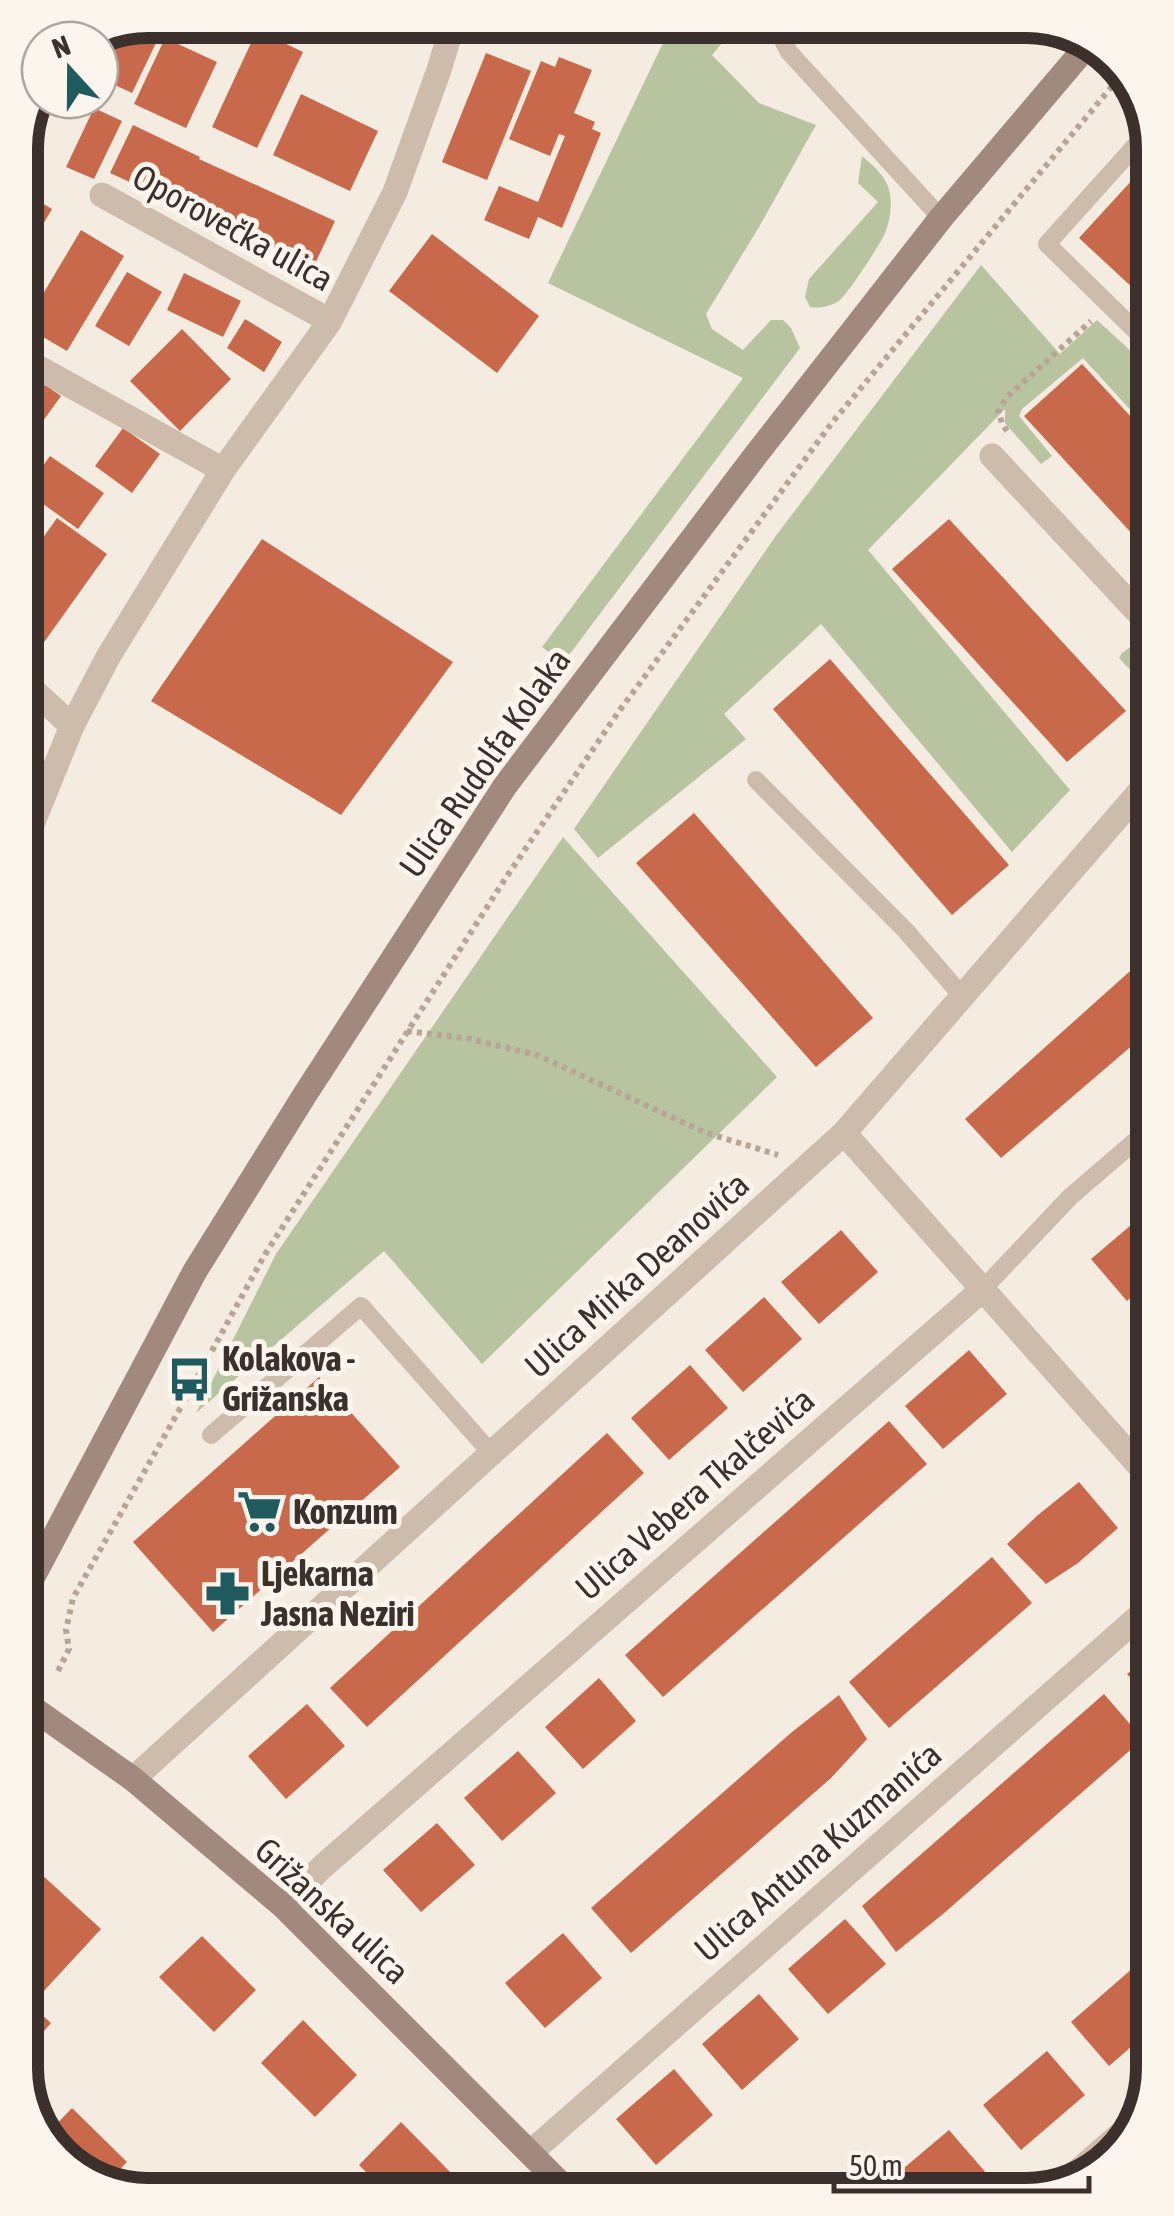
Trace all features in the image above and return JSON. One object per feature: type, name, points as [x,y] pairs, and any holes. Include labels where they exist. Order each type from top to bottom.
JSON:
[{"type":"main road","name":"Ulica Rudolfa Kolaka","points":[[38,1567],[194,1270],[506,786],[754,456],[941,218],[1081,52]]},
{"type":"main road","name":"Grižanska ulica","points":[[38,1712],[133,1779],[283,1906],[555,2178]]},
{"type":"street","name":"Oporovečka ulica","points":[[38,810],[72,726],[108,657],[223,470],[330,321],[395,192],[449,38]]},
{"type":"street","name":"Oporovečka ulica","points":[[102,195],[330,321]]},
{"type":"street","points":[[38,367],[223,470]]},
{"type":"street","points":[[992,456],[1136,610]]},
{"type":"street","points":[[38,695],[72,726]]},
{"type":"street","name":"Ulica Mirka Deanovića","points":[[133,1779],[844,1133],[1136,796]]},
{"type":"street","points":[[844,1133],[1136,1462]]},
{"type":"street","name":"Ulica Vebera Tkalčevića","points":[[283,1906],[321,1868],[982,1290]]},
{"type":"street","name":"Ulica Antuna Kuzmanića","points":[[530,2152],[1136,1619]]},
{"type":"lane","points":[[781,38],[789,52],[941,218]]},
{"type":"lane","points":[[1136,145],[1047,244],[1136,331]]},
{"type":"lane","points":[[756,780],[906,931],[963,997]]},
{"type":"lane","name":"Ulica Vebera Tkalčevića","points":[[982,1290],[1070,1196],[1136,1140]]},
{"type":"lane","points":[[211,1435],[361,1306],[492,1454]]},
{"type":"path","points":[[58,1671],[69,1649],[66,1630],[72,1598],[264,1256],[505,879],[617,714],[819,440],[1116,83]]},
{"type":"path","points":[[1016,440],[1002,425],[998,412],[1007,397],[1094,318]]},
{"type":"path","points":[[407,1030],[470,1039],[537,1055],[704,1132],[753,1146]]},
{"type":"green space","points":[[665,38],[726,38],[712,55],[759,103],[816,125],[706,314],[712,329],[743,350],[771,320],[783,320],[800,348],[563,663],[542,647],[743,378],[548,283]]},
{"type":"green space","points":[[862,156],[886,182],[891,199],[887,228],[840,300],[810,307],[805,297],[809,279],[878,202],[858,183]]},
{"type":"green space","points":[[981,265],[1060,354],[1097,320],[1136,356],[1136,416],[1083,358],[1022,409],[1019,416],[1052,456],[1041,464],[1005,423],[1005,409],[868,550],[1070,790],[1012,852],[821,624],[724,714],[746,739],[598,858],[574,829],[775,537]]},
{"type":"green space","points":[[1136,643],[1136,676],[1119,658]]},
{"type":"green space","points":[[563,837],[777,1077],[482,1364],[384,1251],[196,1413],[276,1254]]},
{"type":"building","points":[[158,38],[132,93],[120,87],[120,42]]},
{"type":"building","points":[[165,38],[217,62],[186,128],[134,104]]},
{"type":"building","points":[[253,38],[274,38],[303,52],[257,148],[212,127]]},
{"type":"building","points":[[486,53],[531,71],[487,180],[442,162]]},
{"type":"building","points":[[559,57],[592,70],[574,113],[595,122],[592,129],[601,133],[562,228],[538,217],[529,239],[484,220],[499,186],[538,202],[565,136],[559,134],[550,156],[509,139],[541,61],[555,67]]},
{"type":"building","points":[[301,94],[378,131],[350,191],[273,155]]},
{"type":"building","points":[[88,120],[122,121],[94,179],[66,167]]},
{"type":"building","points":[[133,125],[335,221],[314,266],[110,173]]},
{"type":"building","points":[[1136,176],[1135,290],[1079,238]]},
{"type":"building","points":[[38,201],[52,209],[38,233]]},
{"type":"building","points":[[81,230],[124,256],[67,351],[38,334],[38,302]]},
{"type":"building","points":[[432,234],[539,316],[497,373],[389,291]]},
{"type":"building","points":[[127,272],[162,292],[129,346],[95,326]]},
{"type":"building","points":[[184,273],[241,301],[223,337],[167,310]]},
{"type":"building","points":[[245,319],[282,342],[264,372],[227,348]]},
{"type":"building","points":[[182,329],[231,379],[180,431],[130,381]]},
{"type":"building","points":[[1082,364],[1136,422],[1136,538],[1024,416]]},
{"type":"building","points":[[38,380],[61,396],[38,428]]},
{"type":"building","points":[[123,428],[160,454],[132,493],[95,466]]},
{"type":"building","points":[[50,456],[104,493],[78,529],[38,500],[38,473]]},
{"type":"building","points":[[57,518],[107,554],[42,645],[38,642],[38,545]]},
{"type":"building","points":[[949,519],[1126,711],[1067,762],[892,569]]},
{"type":"building","points":[[262,539],[453,662],[341,815],[151,701]]},
{"type":"building","points":[[830,659],[1009,865],[952,915],[773,709]]},
{"type":"building","points":[[694,813],[873,1018],[816,1067],[636,863]]},
{"type":"building","points":[[1136,966],[1136,1042],[1001,1158],[965,1119]]},
{"type":"building","points":[[1136,1221],[1136,1294],[1127,1301],[1091,1259]]},
{"type":"building","points":[[841,1230],[878,1272],[819,1324],[781,1282]]},
{"type":"building","points":[[764,1297],[802,1339],[743,1392],[705,1350]]},
{"type":"building","points":[[969,1350],[1007,1394],[943,1449],[905,1406]]},
{"type":"building","points":[[690,1365],[728,1408],[669,1460],[631,1418]]},
{"type":"building","points":[[319,1377],[400,1467],[213,1632],[133,1542]]},
{"type":"building","points":[[889,1421],[927,1464],[663,1697],[625,1655]]},
{"type":"building","points":[[607,1433],[644,1473],[367,1727],[330,1688]]},
{"type":"building","points":[[1079,1482],[1118,1528],[1078,1563],[1046,1584],[1007,1544]]},
{"type":"building","points":[[992,1557],[1032,1603],[889,1728],[849,1682]]},
{"type":"building","points":[[1136,1666],[1136,1684],[1127,1674]]},
{"type":"building","points":[[599,1678],[636,1721],[583,1769],[545,1727]]},
{"type":"building","points":[[1104,1694],[1136,1731],[1136,1745],[896,1952],[862,1906]]},
{"type":"building","points":[[839,1695],[867,1739],[831,1778],[631,1953],[591,1908]]},
{"type":"building","points":[[307,1704],[345,1746],[286,1799],[248,1756]]},
{"type":"building","points":[[518,1751],[556,1793],[502,1841],[464,1798]]},
{"type":"building","points":[[437,1823],[475,1865],[421,1912],[383,1870]]},
{"type":"building","points":[[38,1871],[101,1929],[38,1997]]},
{"type":"building","points":[[845,1919],[886,1964],[828,2014],[788,1969]]},
{"type":"building","points":[[563,1933],[602,1978],[545,2028],[505,1983]]},
{"type":"building","points":[[202,1936],[256,1990],[214,2032],[159,1977]]},
{"type":"building","points":[[1136,1969],[1136,2043],[1109,2066],[1071,2022]]},
{"type":"building","points":[[759,1994],[799,2039],[742,2090],[702,2044]]},
{"type":"building","points":[[38,2011],[51,2023],[38,2038]]},
{"type":"building","points":[[303,2020],[357,2075],[315,2117],[261,2063]]},
{"type":"building","points":[[1047,2051],[1085,2095],[1021,2150],[983,2105]]},
{"type":"building","points":[[674,2069],[713,2115],[656,2165],[616,2119]]},
{"type":"building","points":[[72,2108],[127,2162],[115,2174],[99,2167],[75,2151],[54,2127]]},
{"type":"building","points":[[401,2122],[455,2177],[372,2178],[359,2165]]},
{"type":"building","points":[[949,2130],[987,2174],[982,2178],[892,2178]]},
{"type":"place","name":"Kolakova - Grižanska","points":[[189,1379]]},
{"type":"place","name":"Konzum","points":[[260,1512]]},
{"type":"place","name":"Ljekarna Jasna Neziri","points":[[228,1594]]}]
